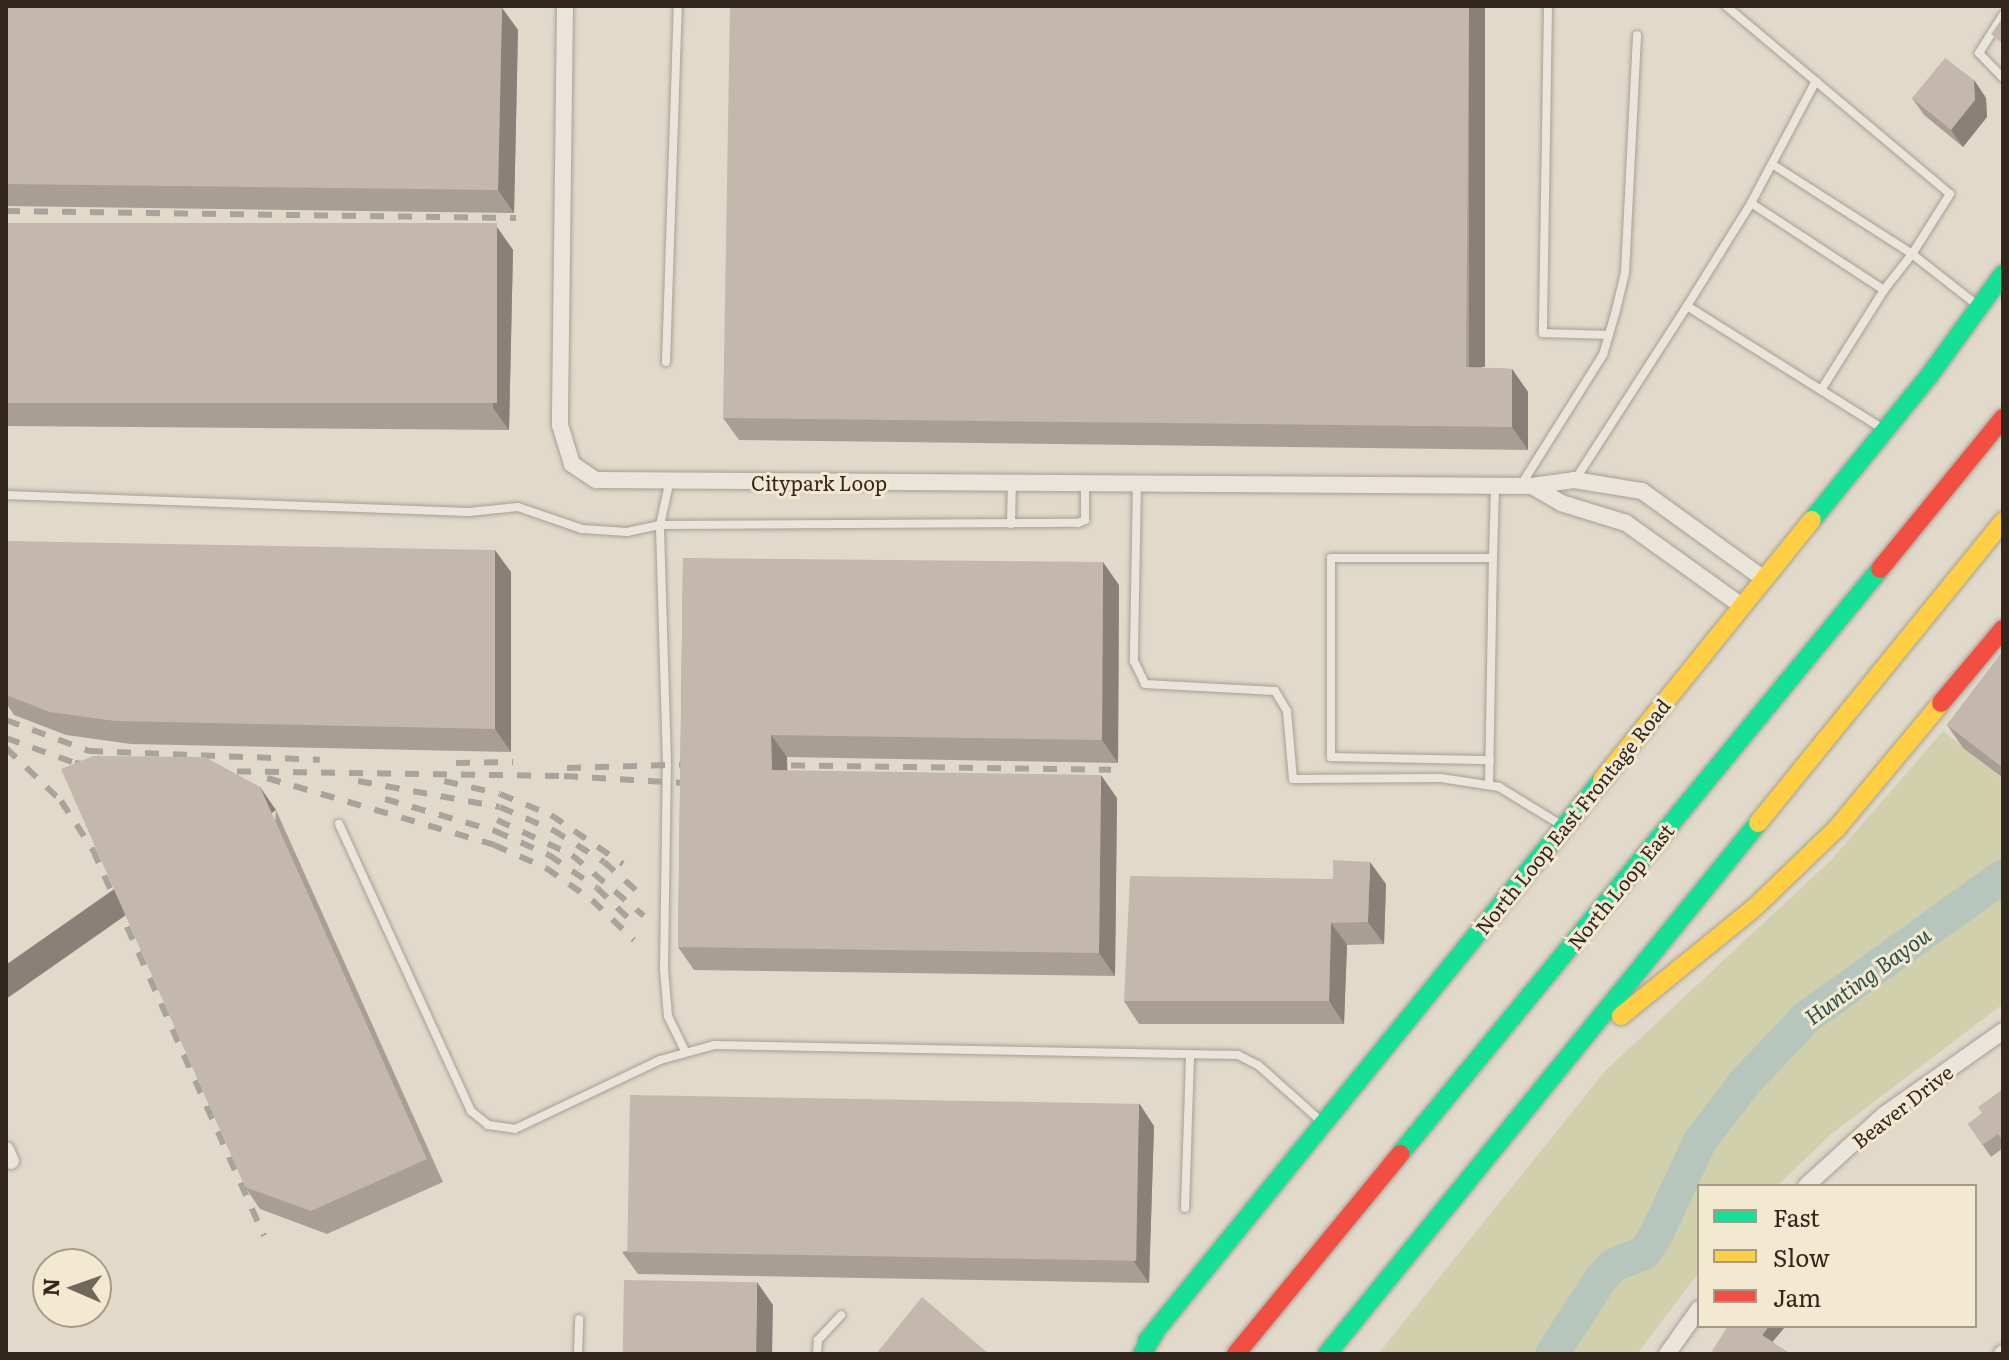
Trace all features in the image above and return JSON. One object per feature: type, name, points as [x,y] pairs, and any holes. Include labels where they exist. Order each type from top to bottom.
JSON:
[{"type":"main road","name":"North Loop East Frontage Road","points":[[1136,1354],[1885,430],[2003,274]]},
{"type":"main road","name":"North Loop East","points":[[1236,1354],[2003,418]]},
{"type":"main road","points":[[1327,1354],[1576,1052],[2003,521]]},
{"type":"main road","points":[[1576,1052],[1754,908],[1837,828],[2003,629]]},
{"type":"main road","points":[[1142,1354],[1157,1329]]},
{"type":"street","name":"Citypark Loop","points":[[565,6],[560,425],[572,464],[596,480],[669,484],[1137,480],[1495,486],[1574,480],[1642,491],[1764,579]]},
{"type":"street","name":"Citypark Loop","points":[[1526,486],[1561,503],[1626,523],[1742,606]]},
{"type":"street","name":"Beaver Drive","points":[[1808,1184],[1884,1115],[2003,1031]]},
{"type":"street","points":[[1667,1354],[1697,1312]]},
{"type":"lane","points":[[666,362],[678,6]]},
{"type":"lane","points":[[1548,6],[1543,333],[1609,335]]},
{"type":"lane","points":[[1726,6],[1950,194],[1821,390]]},
{"type":"lane","points":[[2003,15],[1979,53],[2003,78]]},
{"type":"lane","points":[[1526,486],[1603,355],[1625,273],[1637,35]]},
{"type":"lane","points":[[1574,480],[1751,203],[1816,81]]},
{"type":"lane","points":[[1772,164],[1912,254],[1980,307]]},
{"type":"lane","points":[[1751,203],[1884,290]]},
{"type":"lane","points":[[1687,306],[1885,430]]},
{"type":"lane","points":[[1137,480],[1134,661],[1145,684],[1275,691],[1287,711],[1293,779],[1441,778],[1489,785],[1530,803],[1563,826]]},
{"type":"lane","points":[[1011,524],[1012,481]]},
{"type":"lane","points":[[6,495],[469,512],[518,507],[582,529],[627,532],[660,525],[1011,524],[1085,520],[1085,481]]},
{"type":"lane","points":[[669,484],[660,525],[667,764],[664,969],[668,1016],[685,1051]]},
{"type":"lane","points":[[1489,785],[1495,486]]},
{"type":"lane","points":[[1490,760],[1331,757],[1331,558],[1493,558]]},
{"type":"lane","points":[[339,824],[471,1111],[488,1125],[515,1129],[685,1051],[714,1045],[1190,1054],[1248,1060],[1323,1122]]},
{"type":"lane","points":[[1185,1208],[1190,1054]]},
{"type":"lane","points":[[817,1354],[818,1340],[841,1315]]},
{"type":"lane","points":[[578,1354],[579,1319]]},
{"type":"green space","points":[[1943,731],[2003,779],[2003,1004],[1830,1135],[1779,1184],[1697,1184],[1697,1275],[1637,1354],[1378,1354],[1605,1071],[1831,860]]},
{"type":"building","points":[[6,6],[502,8],[498,190],[6,184]]},
{"type":"building","points":[[730,6],[1469,6],[1466,367],[1512,369],[1512,427],[723,418]]},
{"type":"building","points":[[2003,21],[2003,44],[1991,34]]},
{"type":"building","points":[[1945,58],[1974,80],[1975,100],[1951,130],[1912,98]]},
{"type":"building","points":[[6,223],[497,223],[497,403],[6,403]]},
{"type":"building","points":[[6,541],[495,550],[495,729],[115,721],[50,712],[6,695]]},
{"type":"building","points":[[683,558],[1103,562],[1102,740],[771,735],[772,770],[1101,775],[1099,953],[678,947]]},
{"type":"building","points":[[2003,651],[2003,768],[1947,725]]},
{"type":"building","points":[[93,756],[205,757],[260,787],[427,1159],[311,1211],[245,1187],[61,769]]},
{"type":"building","points":[[1333,860],[1370,862],[1368,922],[1331,923],[1329,1001],[1124,1001],[1130,876],[1333,879]]},
{"type":"building","points":[[2003,1089],[2003,1141],[1998,1134],[1983,1145],[1968,1124],[1982,1113],[1978,1107]]},
{"type":"building","points":[[630,1095],[1139,1104],[1136,1261],[627,1252]]},
{"type":"building","points":[[624,1280],[757,1282],[756,1354],[623,1354]]},
{"type":"building","points":[[922,1297],[989,1354],[876,1354]]},
{"type":"building","points":[[1727,1328],[1767,1328],[1762,1335],[1791,1354],[1717,1354],[1712,1351]]},
{"type":"waterway","name":"Hunting Bayou","points":[[1552,1354],[1602,1277],[1614,1265],[1644,1253],[1656,1235],[1700,1141],[1746,1081],[1807,1017],[2003,876]]},
{"type":"railway","points":[[6,211],[516,218]]},
{"type":"railway","points":[[6,720],[89,751],[320,760]]},
{"type":"railway","points":[[6,738],[75,763],[97,766]]},
{"type":"railway","points":[[6,748],[61,801],[93,850],[264,1236]]},
{"type":"railway","points":[[456,763],[513,762]]},
{"type":"railway","points":[[567,768],[703,764]]},
{"type":"railway","points":[[763,765],[1111,770]]},
{"type":"railway","points":[[209,771],[564,776],[701,784]]},
{"type":"railway","points":[[267,778],[494,845],[546,868],[592,900],[634,940]]},
{"type":"railway","points":[[358,781],[500,807],[553,830],[604,862],[644,897]]},
{"type":"railway","points":[[444,781],[500,794],[551,815],[623,864]]},
{"type":"railway","points":[[385,799],[495,831],[549,855],[597,888],[631,921]]},
{"type":"railway","points":[[497,820],[572,855],[644,916]]},
{"type":"traffic: fast","points":[[1812,520],[1929,376],[2003,274]]},
{"type":"traffic: fast","points":[[1400,1154],[1880,569]]},
{"type":"traffic: fast","points":[[1147,1341],[1602,780]]},
{"type":"traffic: fast","points":[[1327,1354],[1758,823]]},
{"type":"traffic: fast","points":[[1142,1354],[1157,1329]]},
{"type":"traffic: slow","points":[[1602,780],[1812,520]]},
{"type":"traffic: slow","points":[[1758,823],[2003,521]]},
{"type":"traffic: slow","points":[[1621,1016],[1754,908],[1837,828],[1941,703]]},
{"type":"traffic: jam","points":[[1880,569],[2003,418]]},
{"type":"traffic: jam","points":[[1941,703],[2003,629]]},
{"type":"traffic: jam","points":[[1236,1354],[1400,1154]]}]
